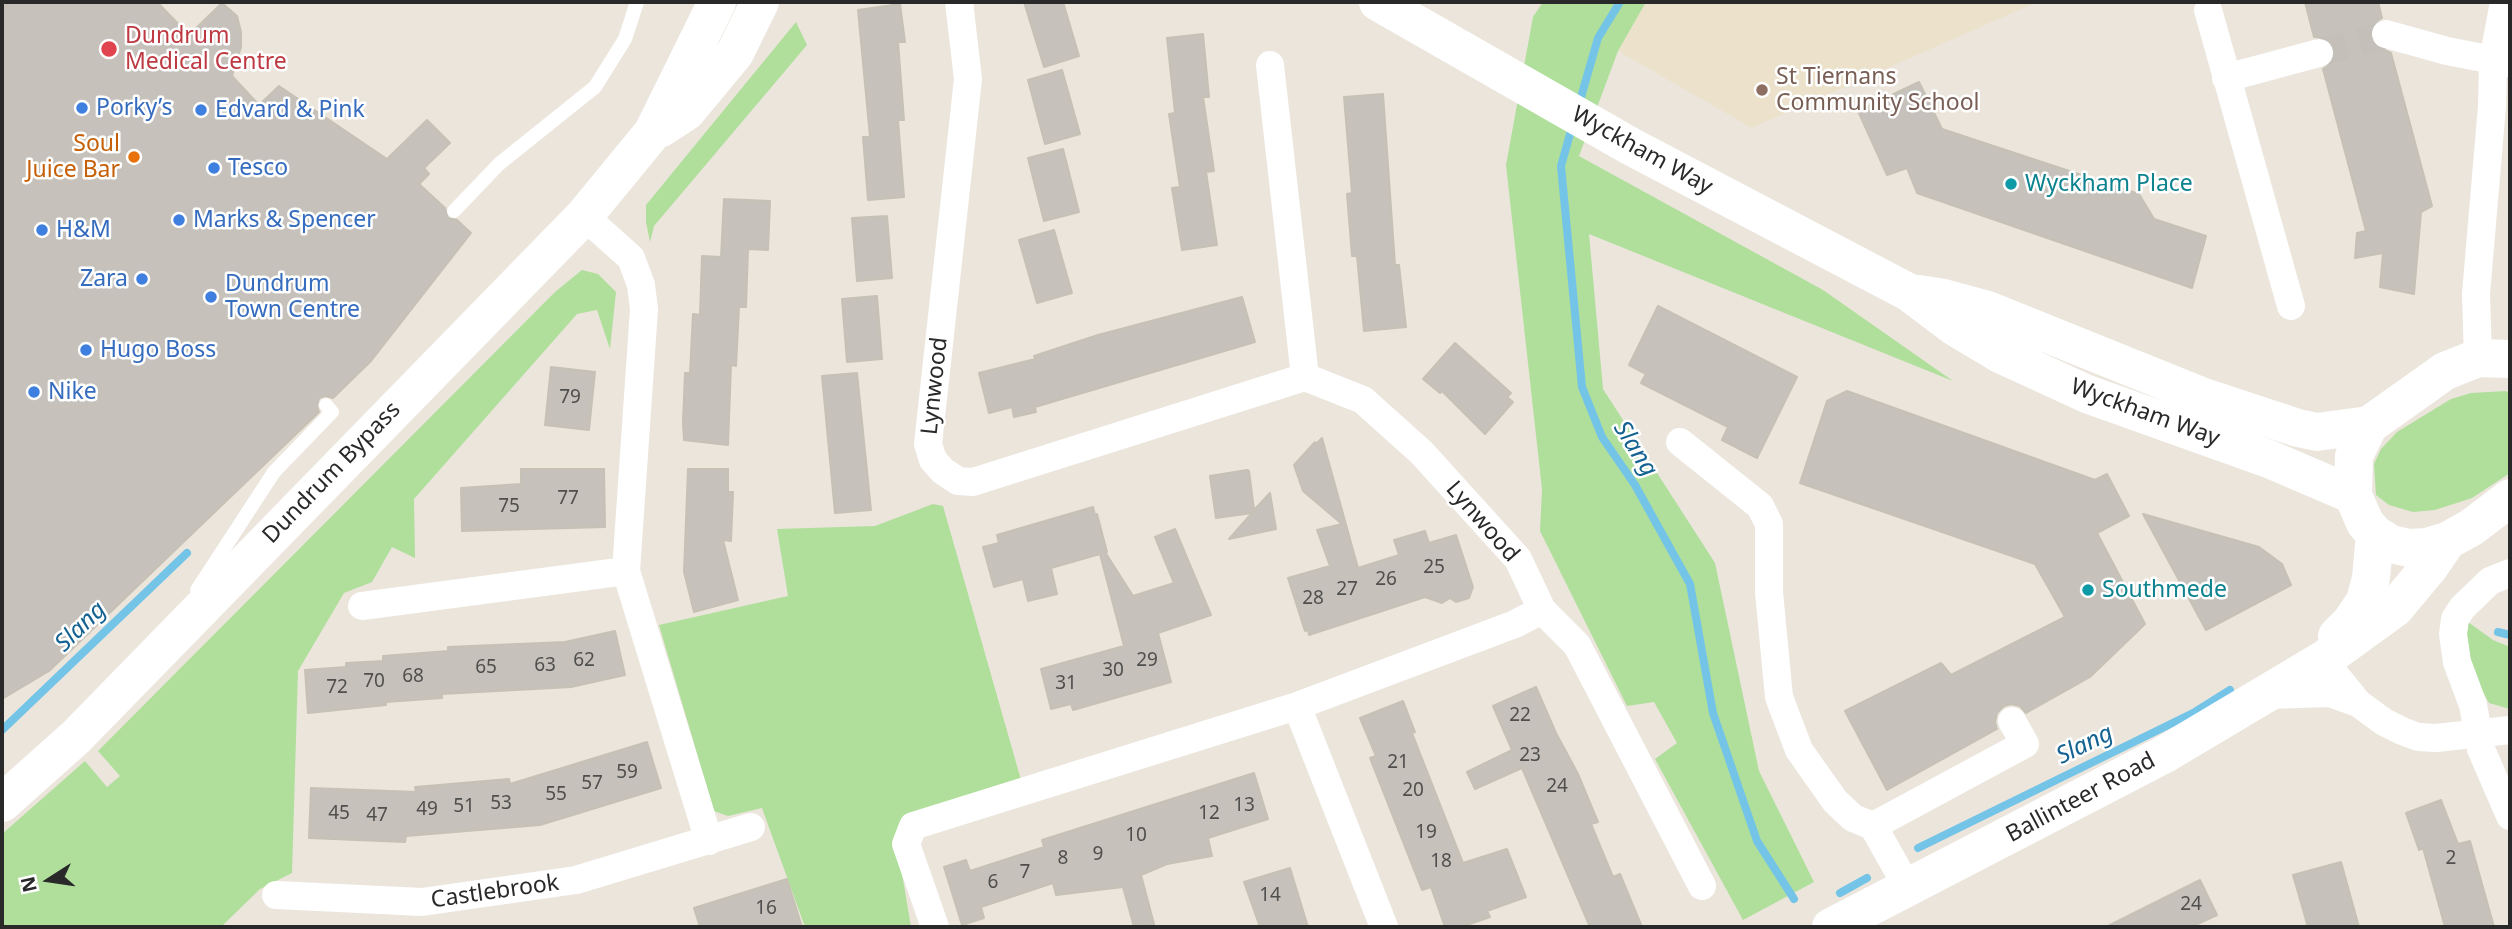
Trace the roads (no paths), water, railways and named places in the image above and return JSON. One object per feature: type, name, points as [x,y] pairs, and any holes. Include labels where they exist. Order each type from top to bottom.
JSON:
[{"type":"main road","name":"Dundrum Bypass","points":[[2,803],[76,737],[584,216],[653,132],[717,2]]},
{"type":"main road","name":"Dundrum Bypass","points":[[653,132],[687,111],[735,53],[760,2]]},
{"type":"main road","points":[[735,53],[752,36],[776,2]]},
{"type":"main road","name":"Wyckham Way","points":[[1378,2],[1630,146],[1910,293],[1955,327],[1989,347],[2087,394],[2269,459],[2353,495]]},
{"type":"main road","name":"Wyckham Way","points":[[1910,293],[1944,298],[1988,310],[2204,397],[2298,428],[2317,432],[2369,425]]},
{"type":"main road","points":[[2494,359],[2445,371],[2369,425],[2354,456],[2353,495],[2365,523],[2375,534],[2390,544],[2409,548],[2427,547],[2447,541],[2472,527],[2510,498]]},
{"type":"main road","name":"Ballinteer Road","points":[[2326,658],[2337,636],[2351,622],[2365,601],[2371,578],[2375,534]]},
{"type":"main road","name":"Ballinteer Road","points":[[1831,927],[2165,754],[2326,658],[2395,608],[2447,541]]},
{"type":"street","name":"Lynwood","points":[[959,2],[968,79],[928,444],[933,460],[958,481],[973,482],[1305,377],[1363,400],[1422,453],[1518,559],[1542,610],[1577,645],[1702,886]]},
{"type":"street","points":[[2494,359],[2476,294],[2502,62],[2504,2]]},
{"type":"street","points":[[2208,10],[2291,306]]},
{"type":"street","points":[[2386,34],[2502,62]]},
{"type":"street","points":[[2226,78],[2319,52]]},
{"type":"street","points":[[1270,65],[1305,377]]},
{"type":"street","points":[[584,216],[631,258],[641,285],[644,309],[626,571],[709,841]]},
{"type":"street","points":[[1680,442],[1760,506],[1769,524],[1769,592],[1779,697],[1799,750],[1835,801],[1853,818],[1873,826],[1908,888]]},
{"type":"street","points":[[362,606],[626,571]]},
{"type":"street","points":[[2510,573],[2490,581],[2462,608],[2455,619],[2453,634],[2457,662],[2470,693],[2484,758],[2510,816]]},
{"type":"street","points":[[935,927],[906,844],[913,825],[1297,706],[1515,624],[1542,610]]},
{"type":"street","points":[[2326,658],[2333,672],[2358,703],[2384,722],[2418,737],[2436,738],[2510,730]]},
{"type":"street","points":[[2264,695],[2330,693],[2358,703]]},
{"type":"street","points":[[1297,706],[1384,927]]},
{"type":"street","points":[[1873,826],[2025,744],[2012,721]]},
{"type":"street","name":"Castlebrook","points":[[276,895],[422,902],[576,880],[751,827]]},
{"type":"lane","points":[[454,211],[499,164],[595,87],[625,39],[637,2]]},
{"type":"lane","points":[[146,663],[274,472],[332,412],[326,405]]},
{"type":"waterway","name":"Slang","points":[[1579,104],[1598,38],[1620,2]]},
{"type":"waterway","name":"Slang","points":[[1572,127],[1561,166],[1582,387],[1602,437],[1635,485],[1690,584],[1713,713],[1757,841],[1794,899]]},
{"type":"waterway","name":"Slang","points":[[2,730],[187,553]]},
{"type":"waterway","name":"Slang","points":[[2498,632],[2510,635]]},
{"type":"waterway","name":"Slang","points":[[1918,848],[2195,712],[2230,690]]},
{"type":"waterway","name":"Slang","points":[[1840,893],[1867,878]]},
{"type":"tunnel","points":[[2319,53],[2386,34]]},
{"type":"place","name":"Dundrum Medical Centre","points":[[109,49]]},
{"type":"place","name":"St Tiernans Community School","points":[[1762,90]]},
{"type":"place","name":"Porky’s","points":[[82,108]]},
{"type":"place","name":"Edvard & Pink","points":[[201,110]]},
{"type":"place","name":"Soul Juice Bar","points":[[134,157]]},
{"type":"place","name":"Tesco","points":[[214,168]]},
{"type":"place","name":"Wyckham Place","points":[[2011,184]]},
{"type":"place","name":"Marks & Spencer","points":[[179,220]]},
{"type":"place","name":"H&M","points":[[42,230]]},
{"type":"place","name":"Zara","points":[[142,279]]},
{"type":"place","name":"Dundrum Town Centre","points":[[211,297]]},
{"type":"place","name":"Hugo Boss","points":[[86,350]]},
{"type":"place","name":"Nike","points":[[34,392]]},
{"type":"place","name":"Southmede","points":[[2088,590]]}]
